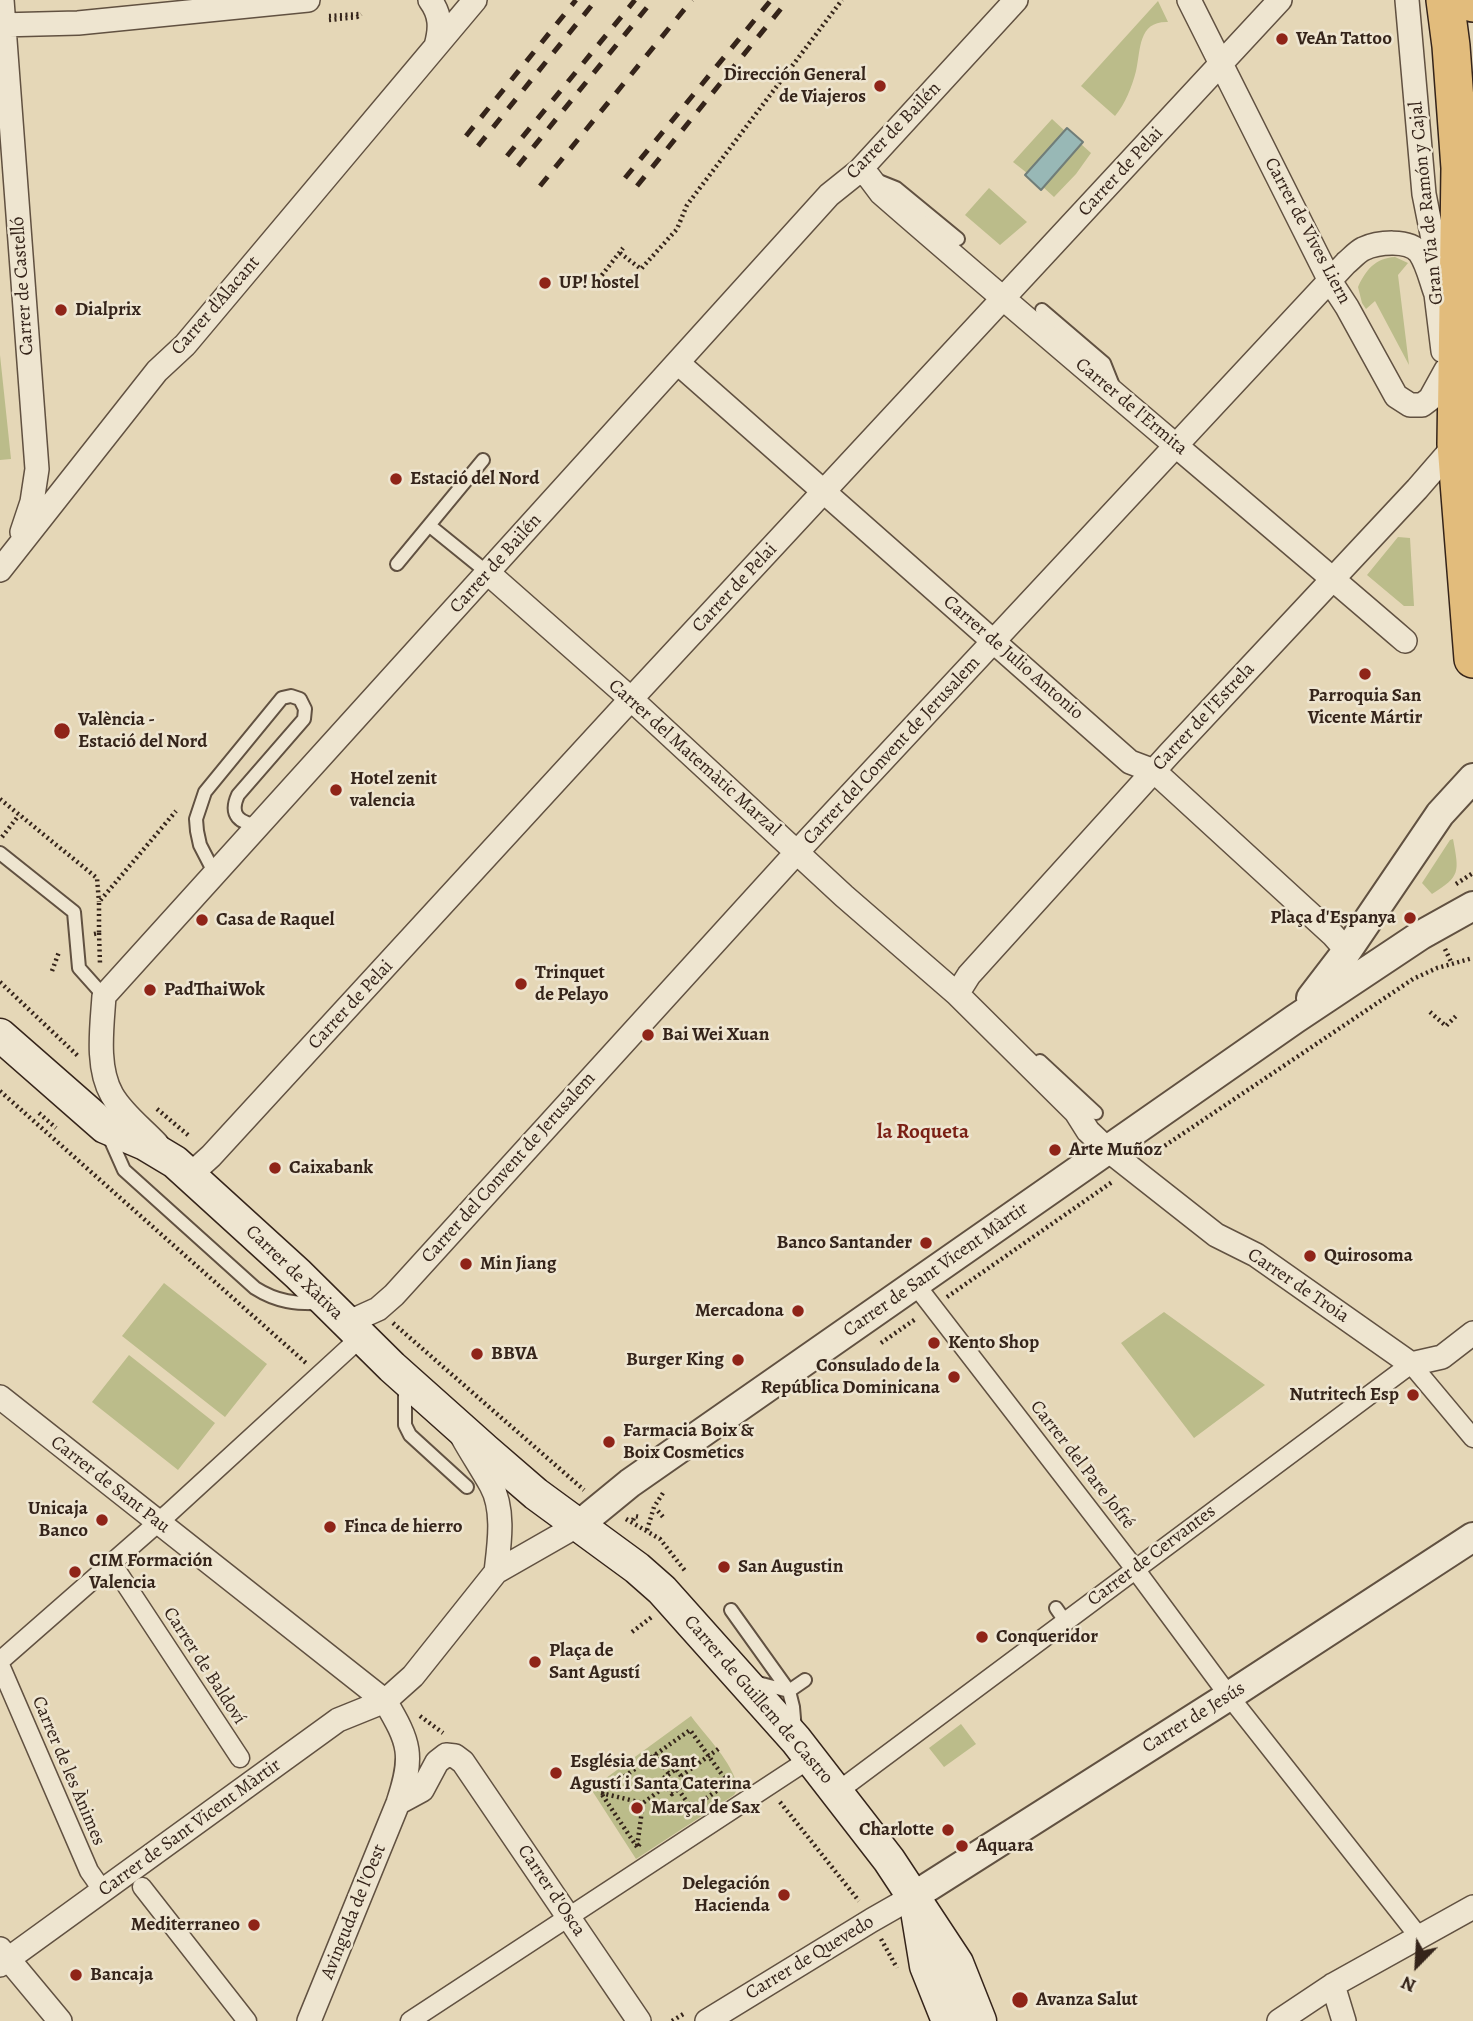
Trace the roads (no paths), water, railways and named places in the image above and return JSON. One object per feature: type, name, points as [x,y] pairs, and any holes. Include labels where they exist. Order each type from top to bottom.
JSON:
[{"type":"main road","name":"Gran Via de Ramón y Cajal","points":[[1445,0],[1460,168],[1459,319],[1451,387],[1473,659]]},
{"type":"main road","name":"Carrer de Xàtiva","points":[[0,1035],[105,1127],[179,1166],[455,1424],[536,1494],[580,1524]]},
{"type":"main road","name":"Carrer de Guillem de Castro","points":[[580,1524],[662,1590],[803,1749],[914,1896],[957,1964],[980,2021]]},
{"type":"main road","name":"Carrer de Guillem de Castro","points":[[914,1896],[926,1966],[948,2021]]},
{"type":"street","name":"Carrer de Castelló","points":[[2,0],[5,110],[37,469],[27,522],[2,568]]},
{"type":"street","points":[[2,25],[78,23],[308,0]]},
{"type":"street","points":[[430,0],[438,12],[441,29],[436,46]]},
{"type":"street","name":"Carrer d'Alacant","points":[[2,568],[157,371],[185,345],[475,0]]},
{"type":"street","name":"Carrer de Bailén","points":[[104,996],[829,195],[864,174],[1016,0]]},
{"type":"street","name":"Carrer de Vives Liern","points":[[1189,0],[1330,281],[1348,307],[1396,396],[1409,405],[1422,405],[1451,387]]},
{"type":"street","name":"Carrer de Pelai","points":[[179,1166],[211,1156],[1280,0]]},
{"type":"street","name":"Gran Via de Ramón y Cajal","points":[[1407,0],[1424,194],[1435,249],[1436,294],[1451,387]]},
{"type":"street","name":"Carrer de l'Ermita","points":[[864,174],[881,193],[1003,299],[1405,641]]},
{"type":"street","name":"Carrer del Convent de Jerusalem","points":[[345,1321],[378,1309],[394,1295],[797,852],[995,642],[1176,444],[1362,249],[1394,243],[1406,244],[1418,250],[1426,262],[1436,294]]},
{"type":"street","name":"Carrer de Julio Antonio","points":[[678,363],[1130,762],[1154,771],[1333,935],[1356,962]]},
{"type":"street","name":"Carrer de l'Estrela","points":[[957,994],[969,975],[1154,771],[1456,444]]},
{"type":"street","name":"Carrer del Matemàtic Marzal","points":[[488,573],[957,994],[1076,1112],[1088,1131],[1108,1150]]},
{"type":"street","points":[[1356,962],[1440,814],[1473,778]]},
{"type":"street","points":[[1356,962],[1421,934],[1473,906]]},
{"type":"street","name":"Carrer de Sant Vicent Màrtir","points":[[580,1524],[630,1483],[1295,1019],[1356,962]]},
{"type":"street","points":[[104,996],[101,1037],[111,1094],[126,1113],[179,1166]]},
{"type":"street","name":"Carrer de Troia","points":[[1108,1150],[1216,1235],[1256,1255],[1411,1364],[1473,1438]]},
{"type":"street","name":"Carrer del Pare Jofré","points":[[915,1284],[1135,1569],[1229,1696],[1420,1938]]},
{"type":"street","points":[[0,1663],[319,1375],[345,1321]]},
{"type":"street","name":"Carrer de Cervantes","points":[[837,1792],[1060,1615],[1135,1569],[1411,1364],[1442,1357],[1473,1334]]},
{"type":"street","name":"Carrer de Sant Pau","points":[[0,1398],[385,1701]]},
{"type":"street","points":[[455,1424],[492,1487],[499,1516],[496,1572]]},
{"type":"street","points":[[385,1701],[422,1667],[496,1572],[580,1524]]},
{"type":"street","name":"Carrer de Jesús","points":[[914,1896],[1229,1696],[1473,1536]]},
{"type":"street","name":"Carrer de Baldoví","points":[[111,1562],[240,1758]]},
{"type":"street","name":"Carrer de les Ànimes","points":[[0,1663],[89,1871],[103,1891]]},
{"type":"street","name":"Carrer de Sant Vicent Màrtir","points":[[3,1957],[103,1891],[338,1720],[385,1701]]},
{"type":"street","name":"Avinguda de l'Oest","points":[[309,2021],[408,1774],[408,1744],[385,1701]]},
{"type":"street","points":[[410,2021],[767,1785],[803,1749]]},
{"type":"street","name":"Carrer d'Osca","points":[[398,1803],[422,1790],[437,1762],[446,1755],[455,1756],[463,1762],[639,2021]]},
{"type":"street","points":[[142,1887],[247,2021]]},
{"type":"street","name":"Carrer de Quevedo","points":[[707,2021],[914,1896]]},
{"type":"street","points":[[1279,2021],[1333,1985],[1473,1907]]},
{"type":"street","points":[[3,1957],[60,2021]]},
{"type":"street","points":[[1333,1985],[1344,2021]]},
{"type":"lane","points":[[864,174],[896,188],[958,239]]},
{"type":"lane","points":[[1042,310],[1104,363],[1117,395]]},
{"type":"lane","points":[[397,564],[482,460]]},
{"type":"lane","points":[[430,526],[488,573]]},
{"type":"lane","points":[[215,874],[200,845],[197,831],[196,819],[205,792],[282,698],[291,696],[300,699],[305,709],[304,719],[238,795],[233,806],[234,812],[246,822],[260,825]]},
{"type":"lane","points":[[0,853],[74,912],[79,968],[104,996]]},
{"type":"lane","points":[[1001,1037],[1041,1062],[1096,1113]]},
{"type":"lane","points":[[105,1127],[124,1170],[255,1288],[272,1299],[345,1321]]},
{"type":"lane","points":[[1163,1181],[1256,1255]]},
{"type":"lane","points":[[405,1378],[405,1425],[410,1435],[467,1487]]},
{"type":"lane","points":[[731,1610],[789,1691],[803,1749]]},
{"type":"lane","points":[[741,1678],[789,1691],[805,1680]]},
{"type":"lane","points":[[486,1814],[545,1894],[568,1916]]},
{"type":"water","points":[[1067,128],[1083,142],[1041,190],[1025,175]]},
{"type":"railway","points":[[466,136],[576,0]]},
{"type":"railway","points":[[478,146],[596,0]]},
{"type":"railway","points":[[507,156],[635,0]]},
{"type":"railway","points":[[518,166],[653,0]]},
{"type":"railway","points":[[540,186],[692,0]]},
{"type":"railway","points":[[625,178],[771,0]]},
{"type":"railway","points":[[637,186],[788,0]]},
{"type":"place","name":"VeAn Tattoo","points":[[1282,39]]},
{"type":"place","name":"Dirección General de Viajeros","points":[[880,86]]},
{"type":"place","name":"UP! hostel","points":[[545,283]]},
{"type":"place","name":"Dialprix","points":[[61,310]]},
{"type":"place","name":"Estació del Nord","points":[[396,479]]},
{"type":"place","name":"Parroquia San Vicente Mártir","points":[[1365,674]]},
{"type":"place","name":"València - Estació del Nord","points":[[62,731]]},
{"type":"place","name":"Hotel zenit valencia","points":[[336,790]]},
{"type":"place","name":"Plaça d'Espanya","points":[[1410,918]]},
{"type":"place","name":"Casa de Raquel","points":[[202,920]]},
{"type":"place","name":"Trinquet de Pelayo","points":[[521,984]]},
{"type":"place","name":"PadThaiWok","points":[[150,990]]},
{"type":"place","name":"Bai Wei Xuan","points":[[648,1035]]},
{"type":"place","name":"Arte Muñoz","points":[[1055,1150]]},
{"type":"place","name":"Caixabank","points":[[275,1168]]},
{"type":"place","name":"Banco Santander","points":[[926,1243]]},
{"type":"place","name":"Quirosoma","points":[[1310,1256]]},
{"type":"place","name":"Min Jiang","points":[[466,1264]]},
{"type":"place","name":"Mercadona","points":[[798,1311]]},
{"type":"place","name":"Kento Shop","points":[[934,1343]]},
{"type":"place","name":"BBVA","points":[[477,1354]]},
{"type":"place","name":"Burger King","points":[[738,1360]]},
{"type":"place","name":"Consulado de la República Dominicana","points":[[954,1377]]},
{"type":"place","name":"Nutritech Esp","points":[[1413,1395]]},
{"type":"place","name":"Farmacia Boix & Boix Cosmetics","points":[[609,1442]]},
{"type":"place","name":"Unicaja Banco","points":[[102,1520]]},
{"type":"place","name":"Finca de hierro","points":[[330,1527]]},
{"type":"place","name":"San Augustin","points":[[724,1567]]},
{"type":"place","name":"CIM Formación Valencia","points":[[75,1572]]},
{"type":"place","name":"Conqueridor","points":[[982,1637]]},
{"type":"place","name":"Plaça de Sant Agustí","points":[[535,1662]]},
{"type":"place","name":"Església de Sant Agustí i Santa Caterina","points":[[556,1773]]},
{"type":"place","name":"Marçal de Sax","points":[[637,1808]]},
{"type":"place","name":"Charlotte","points":[[948,1830]]},
{"type":"place","name":"Aquara","points":[[962,1846]]},
{"type":"place","name":"Delegación Hacienda","points":[[784,1895]]},
{"type":"place","name":"Mediterraneo","points":[[254,1925]]},
{"type":"place","name":"Bancaja","points":[[76,1975]]},
{"type":"place","name":"Avanza Salut","points":[[1020,2000]]},
{"type":"district","name":"la Roqueta","points":[[923,1133]]}]
